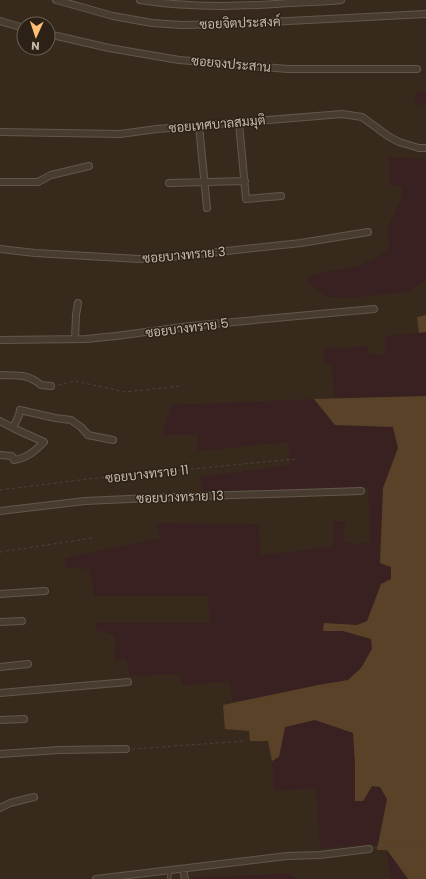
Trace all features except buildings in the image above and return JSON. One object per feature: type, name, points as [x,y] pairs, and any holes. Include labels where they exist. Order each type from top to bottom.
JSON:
[{"type":"street","name":"ซอยจิตประสงค์","points":[[56,0],[113,16],[152,23],[182,25],[232,24],[426,14]]},
{"type":"street","points":[[140,0],[162,4],[195,3],[252,6],[341,0]]},
{"type":"street","points":[[0,21],[16,26]]},
{"type":"street","name":"ซอยจงประสาน","points":[[56,36],[109,48],[179,60],[288,69],[417,69]]},
{"type":"street","name":"ซอยเทศบาลสมมุติ","points":[[0,132],[120,134],[157,129],[342,114],[362,117],[399,142],[426,148]]},
{"type":"street","points":[[238,123],[246,199],[281,196]]},
{"type":"street","points":[[199,126],[207,208]]},
{"type":"street","points":[[0,182],[38,182],[51,175],[89,166]]},
{"type":"street","points":[[169,183],[245,181]]},
{"type":"street","name":"ซอยบางทราย 3","points":[[0,250],[139,259],[301,243],[368,232]]},
{"type":"street","points":[[75,339],[78,303]]},
{"type":"street","name":"ซอยบางทราย 5","points":[[0,340],[75,339],[116,336],[190,326],[374,309]]},
{"type":"street","points":[[0,375],[25,376],[34,379],[41,385],[51,386]]},
{"type":"street","points":[[13,428],[20,410],[71,420],[81,426],[88,435],[113,440]]},
{"type":"street","points":[[0,421],[44,442],[34,452],[14,460],[12,456],[0,455]]},
{"type":"street","name":"ซอยบางทราย 13","points":[[0,511],[84,501],[361,491]]},
{"type":"street","points":[[0,594],[44,591]]},
{"type":"street","points":[[0,622],[22,621]]},
{"type":"street","points":[[0,667],[28,664]]},
{"type":"street","points":[[0,693],[128,682]]},
{"type":"street","points":[[0,720],[24,719]]},
{"type":"street","points":[[0,754],[59,750],[126,749]]},
{"type":"street","points":[[0,808],[10,803],[34,797]]},
{"type":"street","points":[[96,879],[369,849]]},
{"type":"street","points":[[184,869],[185,879]]},
{"type":"lane","points":[[169,879],[170,870]]},
{"type":"path","points":[[51,386],[62,385],[75,381],[125,392],[182,386]]},
{"type":"path","name":"ซอยบางทราย 11","points":[[0,490],[88,479],[294,459]]},
{"type":"path","points":[[0,552],[93,538]]},
{"type":"path","points":[[126,749],[246,742]]},
{"type":"path","points":[[369,849],[426,844]]},
{"type":"shaded area","points":[[417,92],[426,92],[426,105],[414,104]]},
{"type":"shaded area","points":[[389,157],[426,159],[426,279],[410,291],[352,298],[328,297],[308,283],[307,276],[358,266],[389,250],[388,227],[402,198],[403,186],[390,186]]},
{"type":"shaded area","points":[[426,315],[426,332],[419,333],[417,317]]},
{"type":"shaded area","points":[[426,332],[426,396],[334,398],[332,365],[323,364],[324,349],[367,346],[369,353],[385,356],[385,336]]},
{"type":"shaded area","points":[[426,396],[426,879],[408,879],[387,850],[377,850],[387,799],[380,787],[372,786],[363,801],[355,801],[353,733],[315,720],[285,727],[279,757],[272,761],[268,741],[250,741],[249,731],[225,729],[223,705],[348,680],[361,668],[372,649],[371,639],[343,631],[323,631],[324,623],[357,625],[367,621],[381,584],[391,579],[391,567],[380,563],[383,488],[398,448],[393,427],[335,425],[314,399]]},
{"type":"shaded area","points":[[314,399],[335,425],[393,427],[398,448],[383,488],[380,563],[391,567],[391,579],[381,584],[367,621],[357,625],[324,623],[324,631],[343,631],[371,639],[372,649],[361,668],[348,680],[233,702],[229,681],[182,686],[180,674],[130,676],[126,660],[114,661],[115,635],[96,630],[96,623],[210,623],[208,596],[94,596],[90,569],[65,567],[65,558],[160,538],[156,523],[259,524],[260,555],[334,547],[333,521],[345,521],[344,542],[358,544],[370,542],[368,488],[202,491],[201,477],[291,465],[287,442],[198,451],[197,435],[162,435],[171,405]]},
{"type":"shaded area","points":[[315,719],[353,733],[355,763],[363,801],[372,786],[380,787],[387,799],[378,844],[320,849],[316,788],[274,791],[272,761],[279,757],[284,727]]},
{"type":"shaded area","points":[[387,850],[408,879],[390,879]]},
{"type":"shaded area","points":[[289,874],[297,879],[194,879],[194,877]]}]
